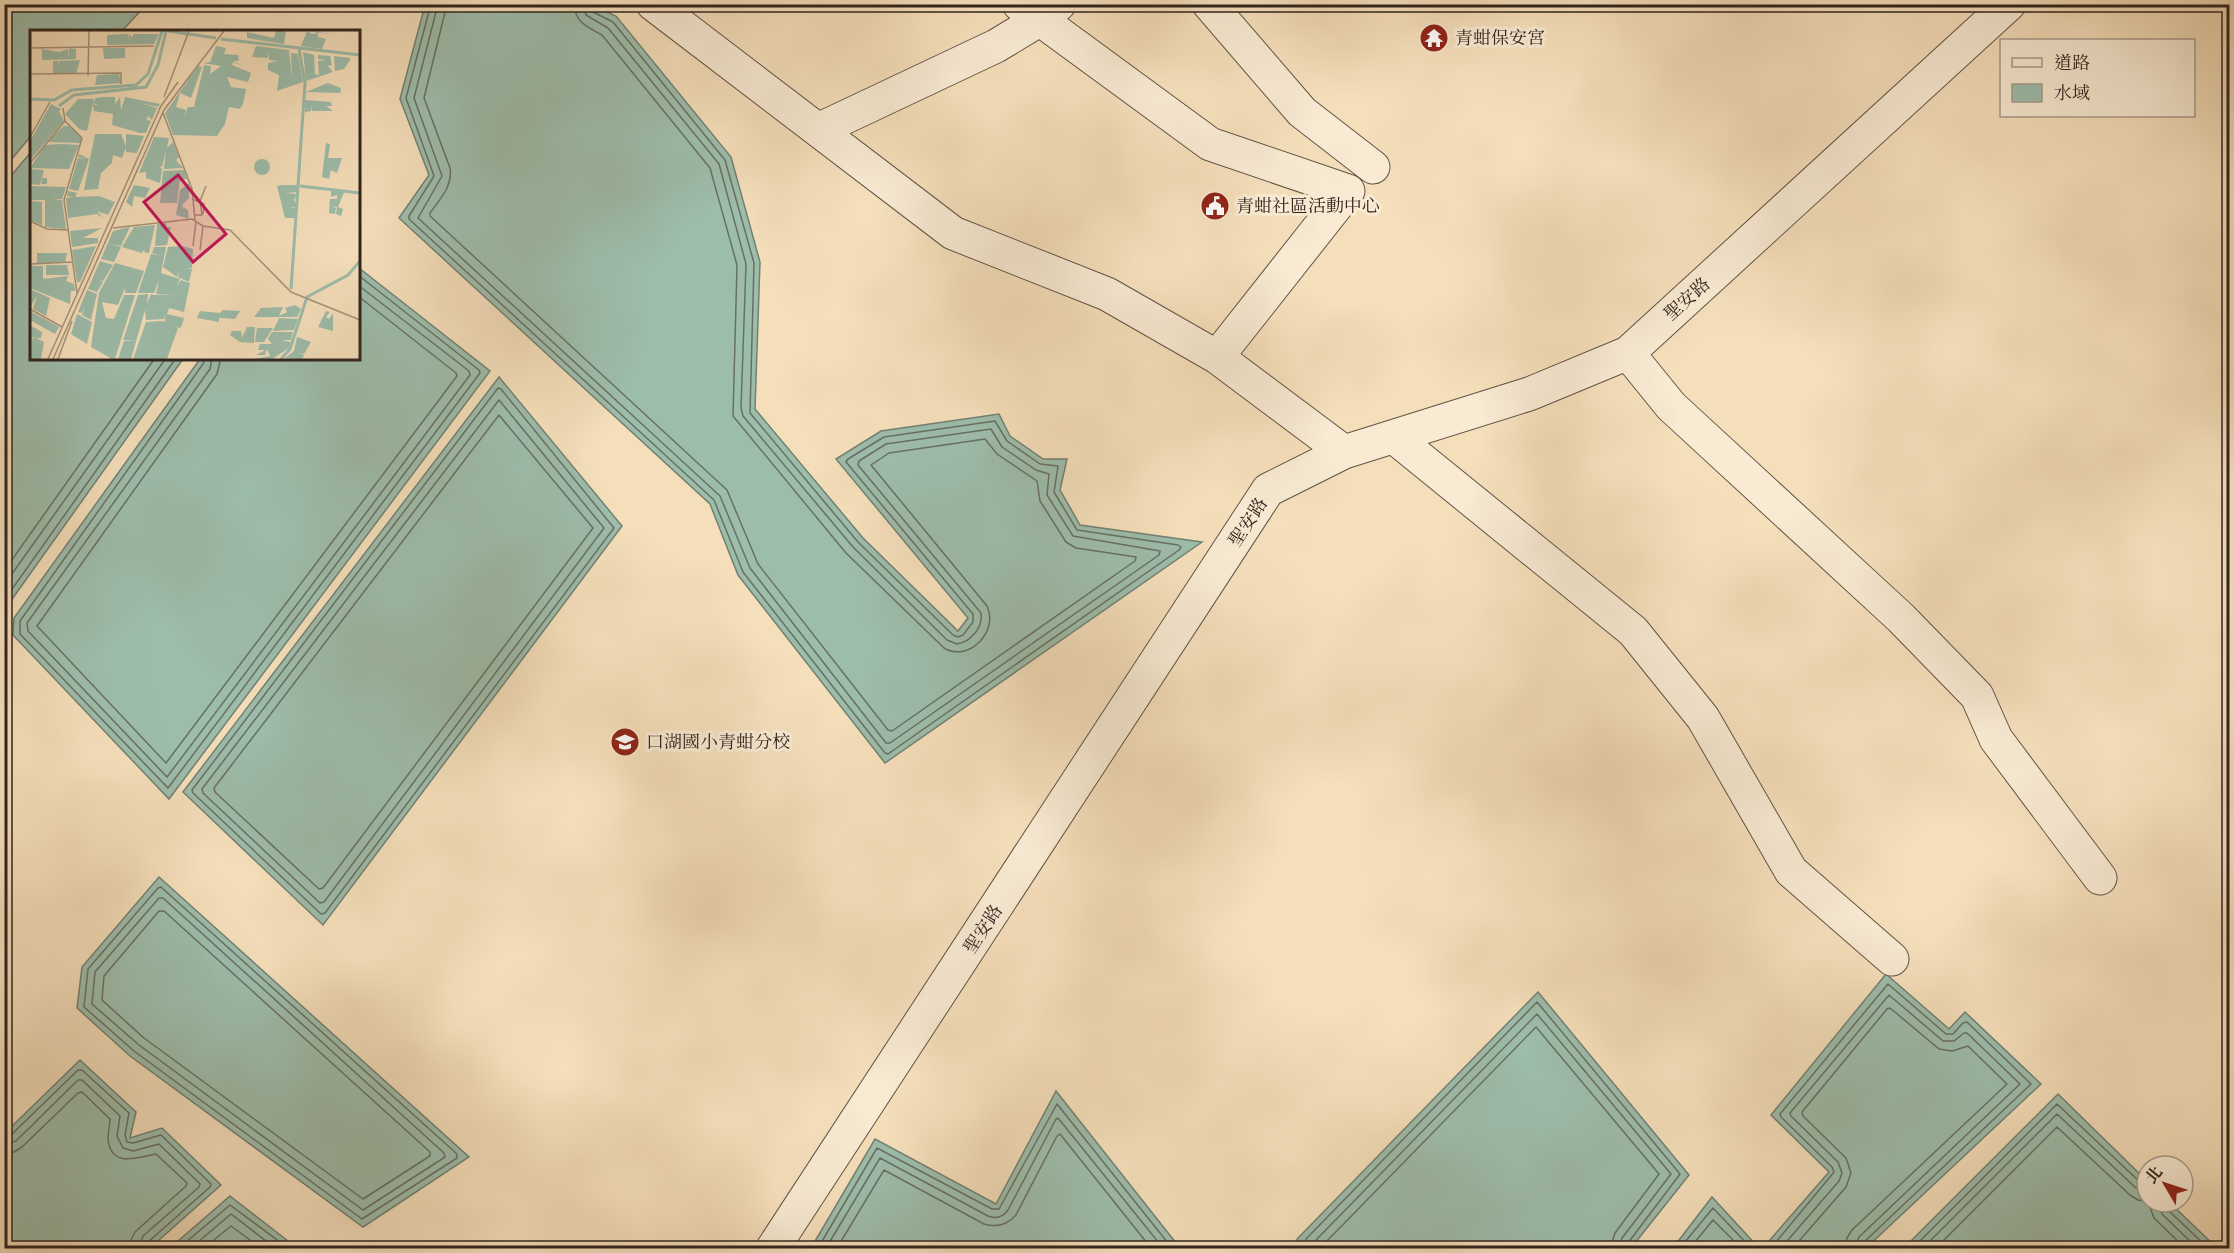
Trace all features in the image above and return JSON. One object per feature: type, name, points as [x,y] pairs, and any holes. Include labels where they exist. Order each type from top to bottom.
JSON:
[{"type":"street","points":[[653,4],[954,233],[1107,294],[1217,357],[1344,452]]},
{"type":"street","points":[[1209,4],[1302,112],[1373,167]]},
{"type":"street","name":"聖安路","points":[[773,1248],[1268,490],[1344,452],[1528,394],[1628,353],[2009,4]]},
{"type":"street","points":[[818,130],[996,46],[1039,10],[1124,79],[1210,144],[1348,190],[1217,357]]},
{"type":"street","points":[[1628,353],[1671,406],[1901,618],[1977,696],[1996,739],[2100,878]]},
{"type":"street","points":[[1394,437],[1633,631],[1703,718],[1791,871],[1892,959]]},
{"type":"water","points":[[5,4],[146,5],[123,30],[30,30],[30,137],[5,167]]},
{"type":"water","points":[[425,5],[591,5],[616,16],[731,157],[760,262],[755,409],[863,538],[958,631],[968,618],[836,459],[881,431],[999,414],[1010,436],[1043,459],[1067,459],[1060,490],[1080,525],[1202,542],[885,763],[738,575],[710,504],[399,218],[429,175],[400,99]]},
{"type":"water","points":[[30,153],[30,360],[182,360],[10,602],[4,596],[4,184]]},
{"type":"water","points":[[360,269],[490,371],[169,799],[13,635],[14,618],[199,360],[360,360]]},
{"type":"water","points":[[499,377],[622,526],[323,925],[183,792]]},
{"type":"water","points":[[159,877],[469,1157],[363,1227],[130,1056],[77,1008],[82,967]]},
{"type":"water","points":[[1886,974],[1949,1029],[1965,1012],[2041,1084],[1866,1248],[1763,1248],[1829,1172],[1771,1115]]},
{"type":"water","points":[[1538,992],[1689,1175],[1631,1248],[1302,1248],[1297,1239]]},
{"type":"water","points":[[80,1060],[136,1112],[130,1138],[162,1128],[221,1185],[150,1248],[5,1248],[5,1133]]},
{"type":"water","points":[[1056,1091],[1180,1248],[811,1248],[875,1139],[996,1204]]},
{"type":"water","points":[[2058,1094],[2135,1169],[2135,1214],[2182,1214],[2217,1248],[1904,1248]]},
{"type":"water","points":[[230,1196],[297,1248],[170,1248]]},
{"type":"water","points":[[1712,1197],[1759,1248],[1673,1248]]},
{"type":"place","name":"青蚶保安宮","points":[[1434,38]]},
{"type":"place","name":"青蚶社區活動中心","points":[[1215,206]]},
{"type":"place","name":"口湖國小青蚶分校","points":[[625,742]]}]
